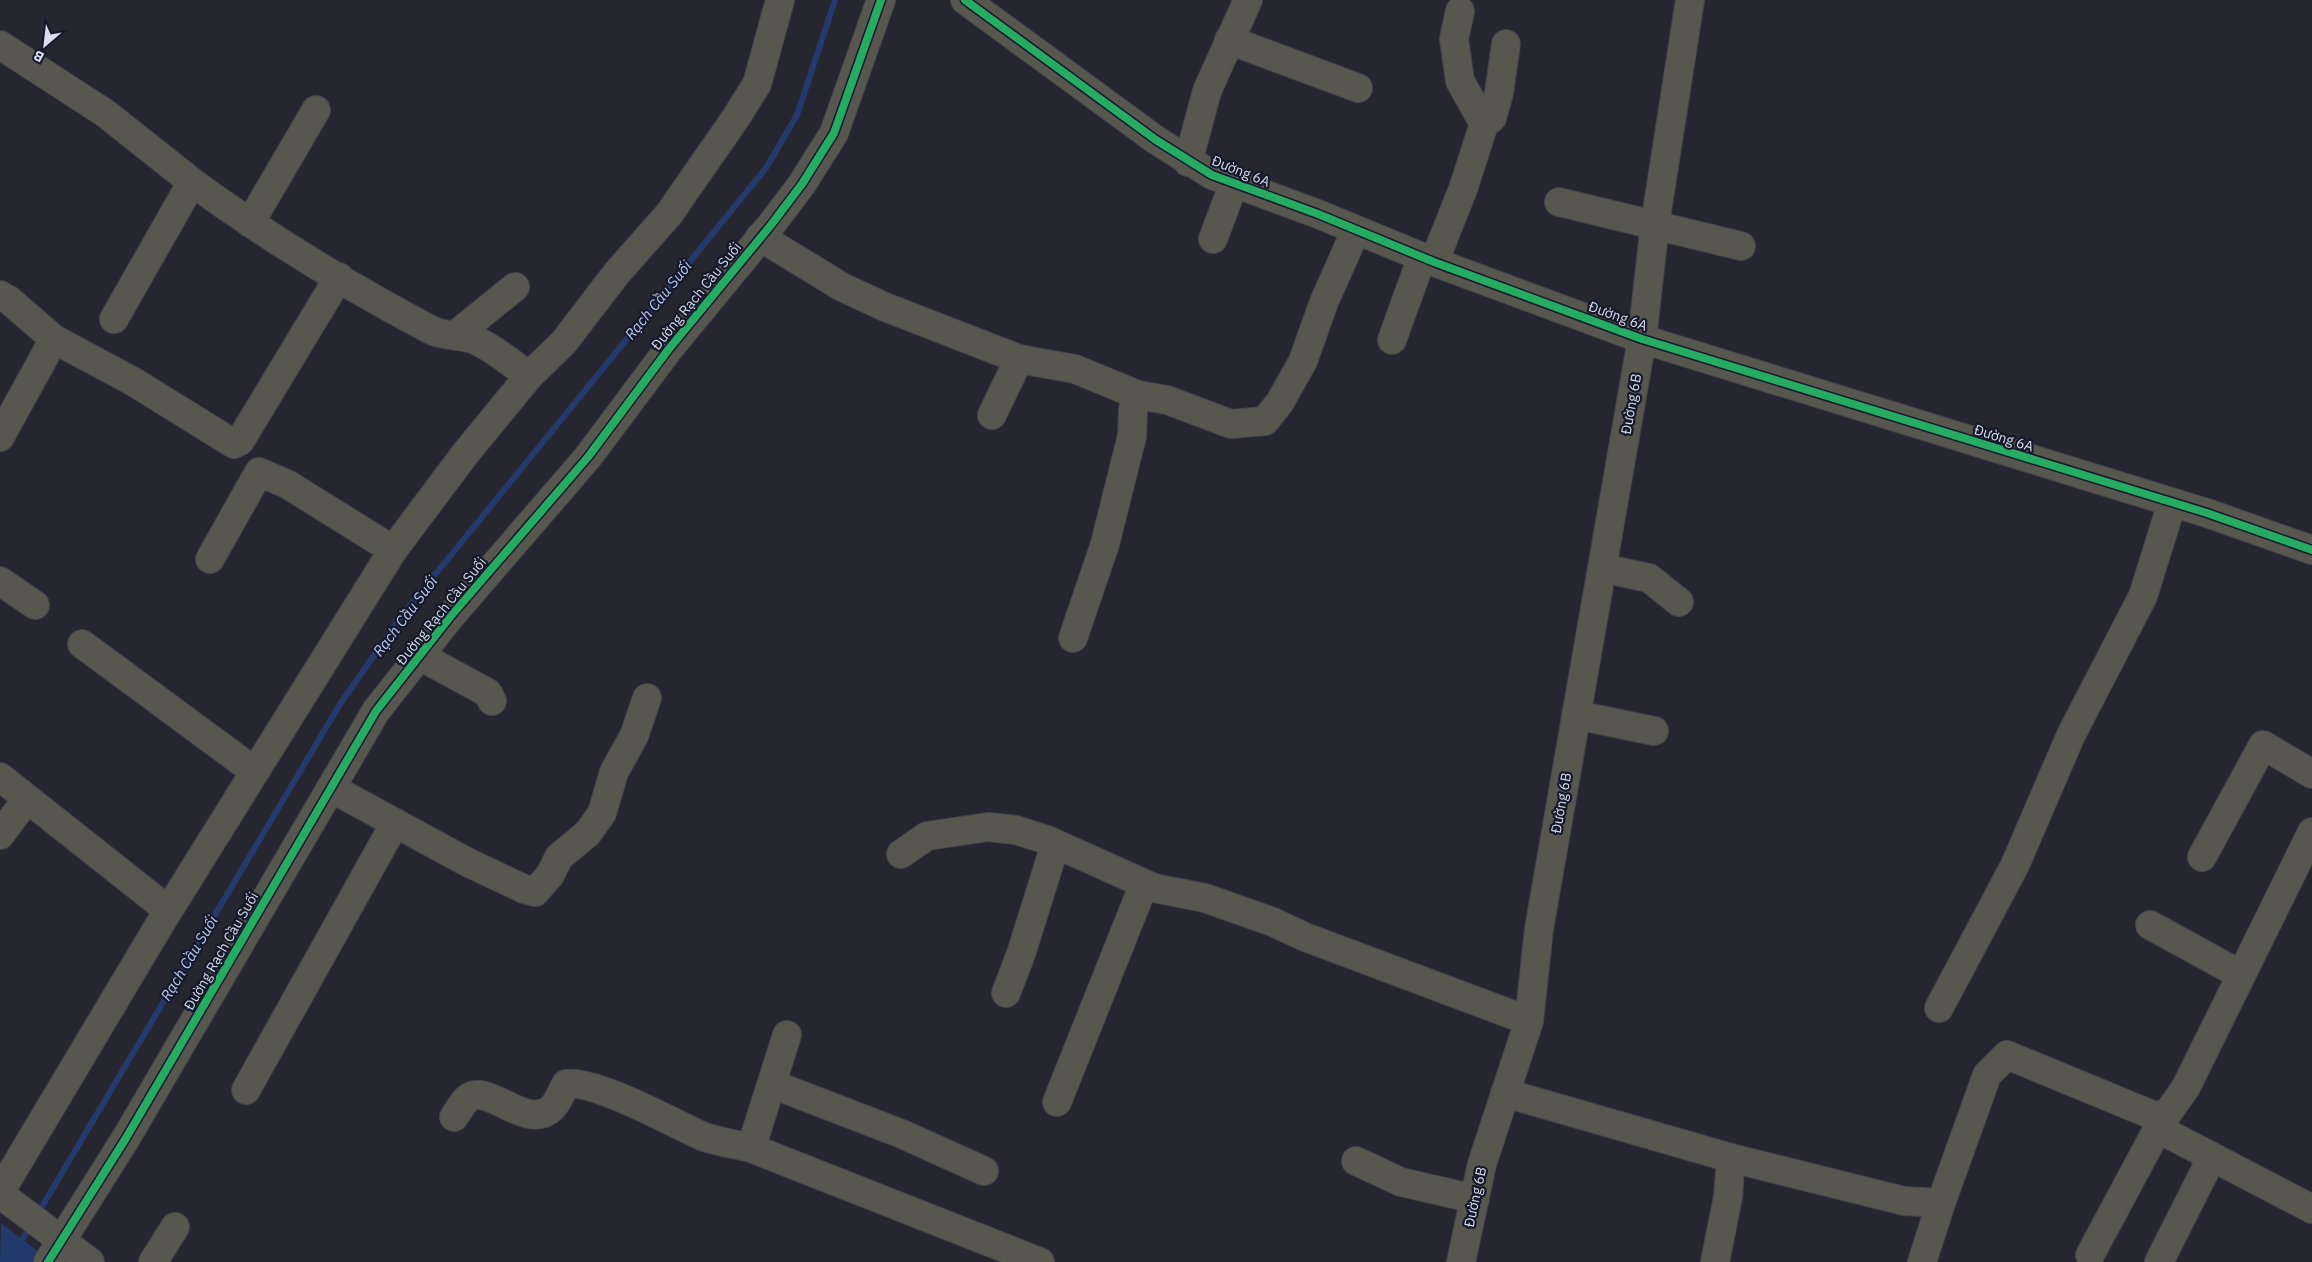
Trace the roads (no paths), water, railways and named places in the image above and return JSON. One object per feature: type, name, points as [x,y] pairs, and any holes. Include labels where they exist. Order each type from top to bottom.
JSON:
[{"type":"street","points":[[90,1262],[55,1246],[3,1195],[168,910],[393,550],[464,454],[529,376],[564,342],[616,274],[669,214],[735,119],[757,84],[780,0]]},
{"type":"street","name":"Đường Rạch Cầu Suối","points":[[55,1246],[126,1138],[376,711],[450,617],[588,457],[668,350],[802,184],[834,133],[881,0]]},
{"type":"street","name":"Đường 6A","points":[[965,0],[1188,162],[1234,183],[1428,260],[1642,339],[2172,503],[2312,550]]},
{"type":"street","points":[[1188,162],[1207,91],[1248,0]]},
{"type":"street","name":"Đường 6B","points":[[1461,1262],[1482,1164],[1529,1021],[1539,930],[1642,339],[1655,224],[1690,0]]},
{"type":"street","points":[[1460,11],[1454,39],[1460,81],[1484,124]]},
{"type":"street","points":[[1229,40],[1358,88]]},
{"type":"street","points":[[1392,340],[1463,189],[1484,124],[1492,118],[1499,93],[1506,44]]},
{"type":"street","points":[[0,45],[105,113],[192,182],[250,223],[338,277],[434,332],[457,334],[476,340],[529,376]]},
{"type":"street","points":[[250,223],[316,110]]},
{"type":"street","points":[[114,319],[192,182]]},
{"type":"street","points":[[1213,239],[1234,183]]},
{"type":"street","points":[[1559,202],[1740,246]]},
{"type":"street","points":[[760,237],[842,287],[885,307],[1020,359],[1075,369],[1138,395],[1167,400],[1231,424],[1265,421],[1280,402],[1303,361],[1324,302],[1356,230]]},
{"type":"street","points":[[0,295],[9,300],[54,339],[134,382],[236,444],[338,277]]},
{"type":"street","points":[[457,334],[515,287]]},
{"type":"street","points":[[0,437],[54,339]]},
{"type":"street","points":[[992,415],[1020,359]]},
{"type":"street","points":[[1073,638],[1105,544],[1132,436],[1133,410],[1138,395]]},
{"type":"street","points":[[210,559],[259,472],[287,484],[393,550]]},
{"type":"street","points":[[1939,1008],[2015,865],[2072,735],[2143,596],[2172,503]]},
{"type":"street","points":[[1602,568],[1649,578],[1679,602]]},
{"type":"street","points":[[0,581],[35,605]]},
{"type":"street","points":[[82,644],[254,771]]},
{"type":"street","points":[[420,656],[488,693],[492,701]]},
{"type":"street","points":[[331,788],[475,866],[524,889],[535,892],[550,875],[559,857],[588,833],[602,813],[614,772],[634,736],[647,698]]},
{"type":"street","points":[[1576,715],[1654,731]]},
{"type":"street","points":[[2202,856],[2262,745],[2312,774]]},
{"type":"street","points":[[0,777],[168,910]]},
{"type":"street","points":[[0,835],[27,799]]},
{"type":"street","points":[[246,1090],[395,824]]},
{"type":"street","points":[[901,854],[928,836],[988,827],[1016,830],[1154,888],[1205,898],[1273,922],[1305,937],[1529,1021]]},
{"type":"street","points":[[2090,1255],[2161,1122],[2186,1087],[2312,832]]},
{"type":"street","points":[[1006,994],[1021,954],[1055,845]]},
{"type":"street","points":[[1057,1102],[1144,884]]},
{"type":"street","points":[[2150,926],[2242,975]]},
{"type":"street","points":[[751,1148],[753,1136],[772,1084],[786,1035]]},
{"type":"street","points":[[1922,1262],[1987,1075],[2007,1055],[2150,1114],[2212,1157],[2312,1210]]},
{"type":"street","points":[[454,1117],[468,1098],[475,1095],[494,1098],[512,1108],[541,1116],[553,1108],[566,1084],[575,1082],[622,1099],[704,1137],[751,1148],[1040,1262]]},
{"type":"street","points":[[772,1084],[883,1126],[984,1171]]},
{"type":"street","points":[[1505,1093],[1732,1158],[1904,1200],[1941,1203]]},
{"type":"street","points":[[2159,1262],[2212,1157]]},
{"type":"street","points":[[1715,1262],[1728,1197],[1732,1158]]},
{"type":"street","points":[[1356,1161],[1401,1182],[1475,1199]]},
{"type":"street","points":[[153,1262],[175,1227]]},
{"type":"water","points":[[1,1223],[40,1253],[35,1262],[0,1262]]},
{"type":"waterway","name":"Rạch Cầu Suối","points":[[37,1215],[340,704],[403,614],[766,168],[797,115],[835,0]]},
{"type":"waterway","name":"Rạch Cầu Suối","points":[[9,1262],[31,1225]]}]
